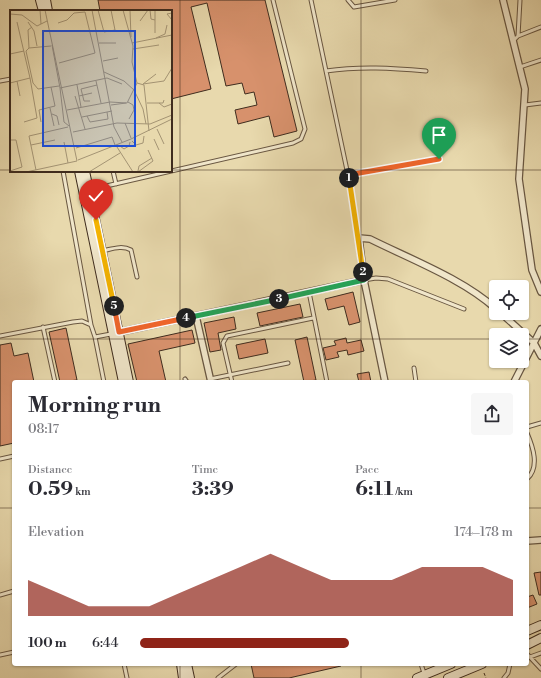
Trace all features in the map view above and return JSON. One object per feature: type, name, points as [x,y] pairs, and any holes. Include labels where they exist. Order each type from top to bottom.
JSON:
[{"type":"main road","points":[[40,0],[43,10]]},
{"type":"main road","points":[[46,0],[48,10]]},
{"type":"main road","points":[[79,172],[116,333],[128,380]]},
{"type":"main road","points":[[85,172],[102,251],[123,380]]},
{"type":"main road","points":[[529,630],[541,625]]},
{"type":"main road","points":[[529,644],[541,638]]},
{"type":"main road","points":[[181,666],[184,678]]},
{"type":"main road","points":[[187,666],[190,678]]},
{"type":"main road","points":[[421,677],[446,666]]},
{"type":"main road","points":[[450,678],[477,666]]},
{"type":"street","points":[[503,0],[525,89],[525,105],[519,149],[519,179],[532,270],[541,292]]},
{"type":"street","points":[[385,380],[364,280],[359,238],[370,239],[440,274],[473,291],[489,304]]},
{"type":"street","points":[[116,333],[364,280]]},
{"type":"street","points":[[196,316],[210,380]]},
{"type":"street","points":[[508,320],[534,344],[541,356]]},
{"type":"street","points":[[515,380],[541,329]]},
{"type":"street","points":[[529,541],[541,540]]},
{"type":"lane","points":[[172,171],[293,143],[301,138],[305,129],[274,0]]},
{"type":"lane","points":[[311,0],[348,175],[359,238]]},
{"type":"lane","points":[[348,0],[354,7],[395,0]]},
{"type":"lane","points":[[518,36],[520,0]]},
{"type":"lane","points":[[514,40],[518,36],[541,27]]},
{"type":"lane","points":[[520,67],[541,60]]},
{"type":"lane","points":[[326,71],[350,67],[374,67],[426,71]]},
{"type":"lane","points":[[0,81],[10,79]]},
{"type":"lane","points":[[525,105],[541,102]]},
{"type":"lane","points":[[348,175],[439,159]]},
{"type":"lane","points":[[63,172],[91,325],[95,337],[104,380]]},
{"type":"lane","points":[[113,172],[116,184]]},
{"type":"lane","points":[[89,190],[168,172]]},
{"type":"lane","points":[[102,251],[125,247],[131,250],[137,277]]},
{"type":"lane","points":[[364,280],[376,278],[388,279],[464,310]]},
{"type":"lane","points":[[309,292],[327,380]]},
{"type":"lane","points":[[232,380],[223,343],[227,336],[313,318]]},
{"type":"lane","points":[[0,336],[82,321],[91,325]]},
{"type":"lane","points":[[43,327],[56,380]]},
{"type":"lane","points":[[95,337],[116,333]]},
{"type":"lane","points":[[210,380],[288,363]]},
{"type":"lane","points":[[414,368],[416,380]]},
{"type":"lane","points":[[529,426],[541,423]]},
{"type":"lane","points":[[529,438],[533,448],[535,464],[529,476]]},
{"type":"lane","points":[[0,459],[12,456]]},
{"type":"lane","points":[[0,594],[12,591]]},
{"type":"lane","points":[[0,655],[12,652]]},
{"type":"lane","points":[[541,653],[530,657],[541,669]]},
{"type":"lane","points":[[124,666],[127,678]]},
{"type":"lane","points":[[218,678],[233,666]]},
{"type":"lane","points":[[421,666],[421,677]]},
{"type":"lane","points":[[504,678],[508,673],[510,666]]},
{"type":"path","points":[[484,673],[486,678]]},
{"type":"building","points":[[98,0],[265,0],[297,131],[274,137],[269,116],[238,124],[235,110],[257,105],[254,92],[245,94],[242,83],[226,86],[207,3],[191,7],[211,89],[172,99],[172,10],[100,10]]},
{"type":"building","points":[[353,292],[360,322],[349,325],[344,306],[328,310],[325,299]]},
{"type":"building","points":[[300,304],[303,317],[260,326],[257,313]]},
{"type":"building","points":[[234,317],[236,329],[218,333],[221,350],[210,352],[204,323]]},
{"type":"building","points":[[66,328],[77,380],[60,380],[49,332]]},
{"type":"building","points":[[192,330],[195,343],[159,351],[166,380],[137,380],[128,344]]},
{"type":"building","points":[[307,337],[316,380],[304,380],[295,340]]},
{"type":"building","points":[[346,338],[347,343],[361,340],[364,351],[348,355],[347,350],[337,352],[339,357],[326,360],[323,348],[336,345],[334,341]]},
{"type":"building","points":[[265,339],[268,353],[239,359],[236,345]]},
{"type":"building","points":[[11,343],[14,356],[28,353],[34,380],[12,380],[12,443],[0,446],[0,345]]},
{"type":"building","points":[[369,372],[371,380],[358,380],[357,374]]},
{"type":"building","points":[[541,572],[541,595],[539,595],[534,573]]},
{"type":"building","points":[[533,595],[537,604],[529,607],[529,596]]},
{"type":"building","points":[[251,666],[341,666],[289,678],[254,678]]},
{"type":"route","points":[[96,220],[119,332],[364,280],[359,238],[348,175],[439,159]]}]
